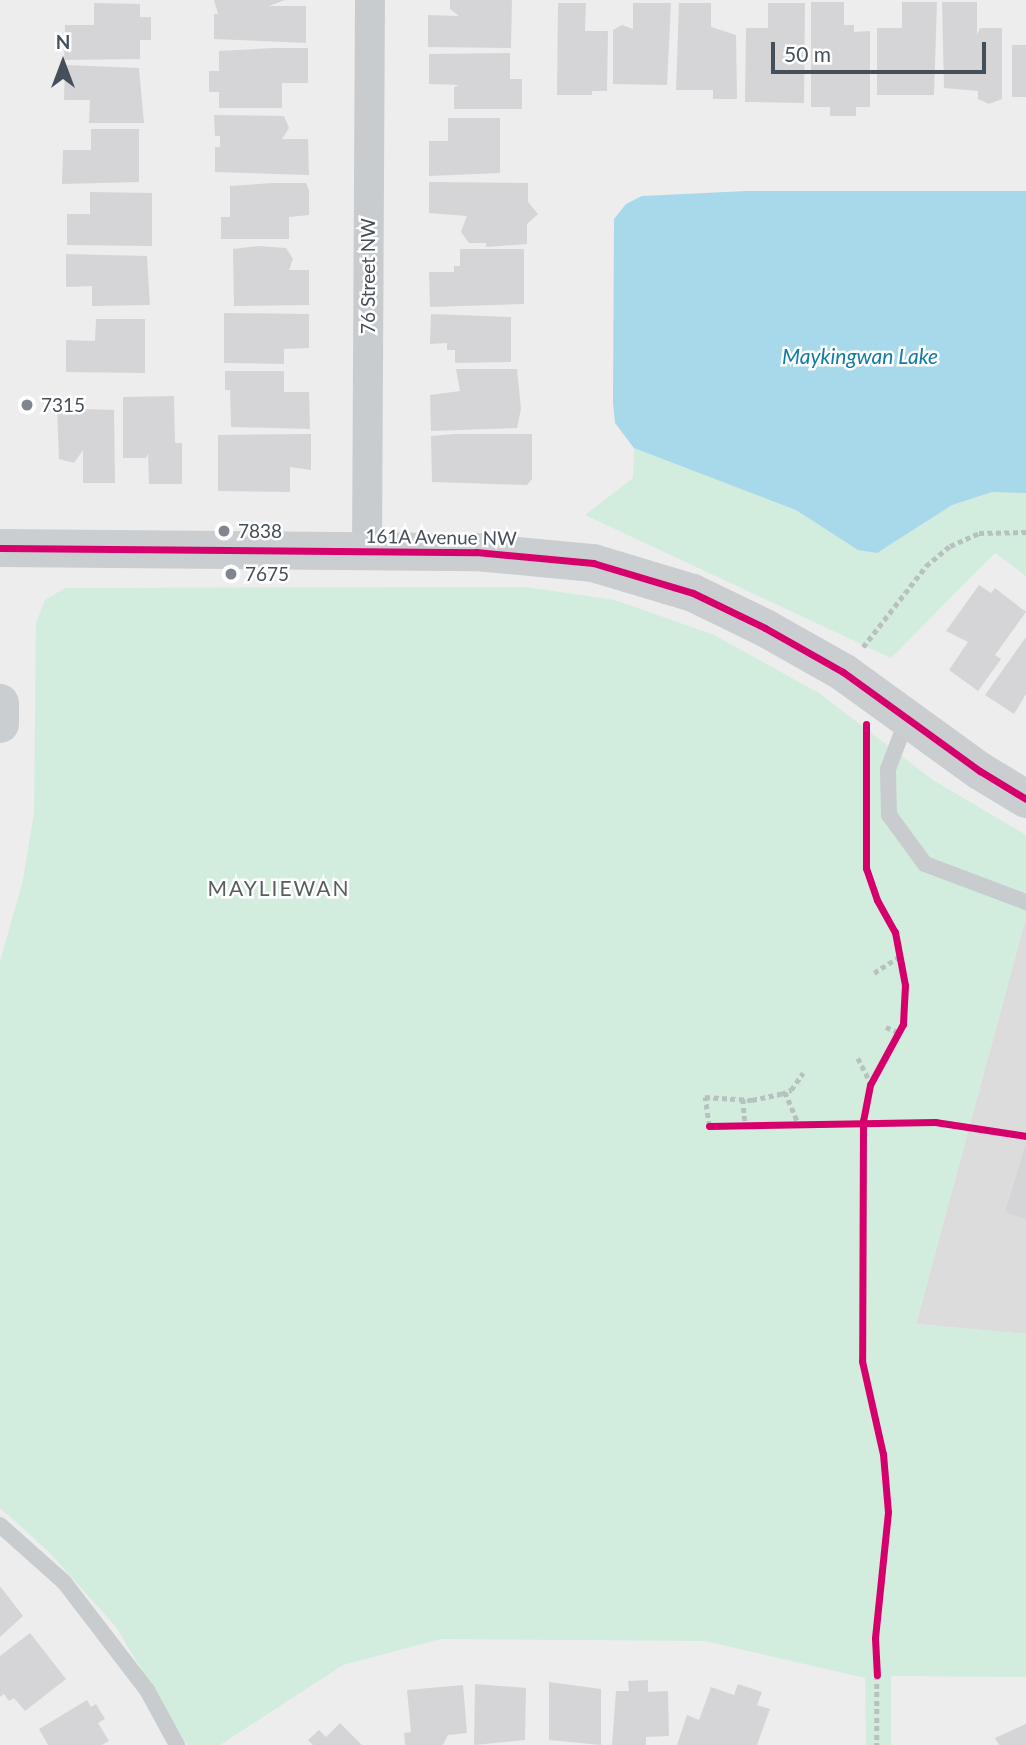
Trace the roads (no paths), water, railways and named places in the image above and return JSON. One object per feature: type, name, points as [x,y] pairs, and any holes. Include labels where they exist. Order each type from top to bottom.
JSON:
[{"type":"street","name":"76 Street NW","points":[[367,551],[370,0]]},
{"type":"street","name":"161A Avenue NW","points":[[0,548],[535,555],[632,573],[730,610],[843,672],[907,719],[1026,799]]},
{"type":"street","points":[[0,703],[0,724]]},
{"type":"lane","points":[[907,719],[888,769],[889,815],[925,864],[1026,902]]},
{"type":"lane","points":[[0,1525],[64,1582],[146,1690],[177,1745]]},
{"type":"water","name":"Maykingwan Lake","points":[[746,191],[1026,191],[1026,493],[992,492],[952,505],[877,553],[858,550],[796,510],[634,448],[615,423],[613,403],[614,219],[626,204],[642,196]]},
{"type":"place","name":"7315","points":[[27,405]]},
{"type":"place","name":"7838","points":[[224,531]]},
{"type":"place","name":"7675","points":[[231,574]]},
{"type":"district","name":"MAYLIEWAN","points":[[279,888]]}]
